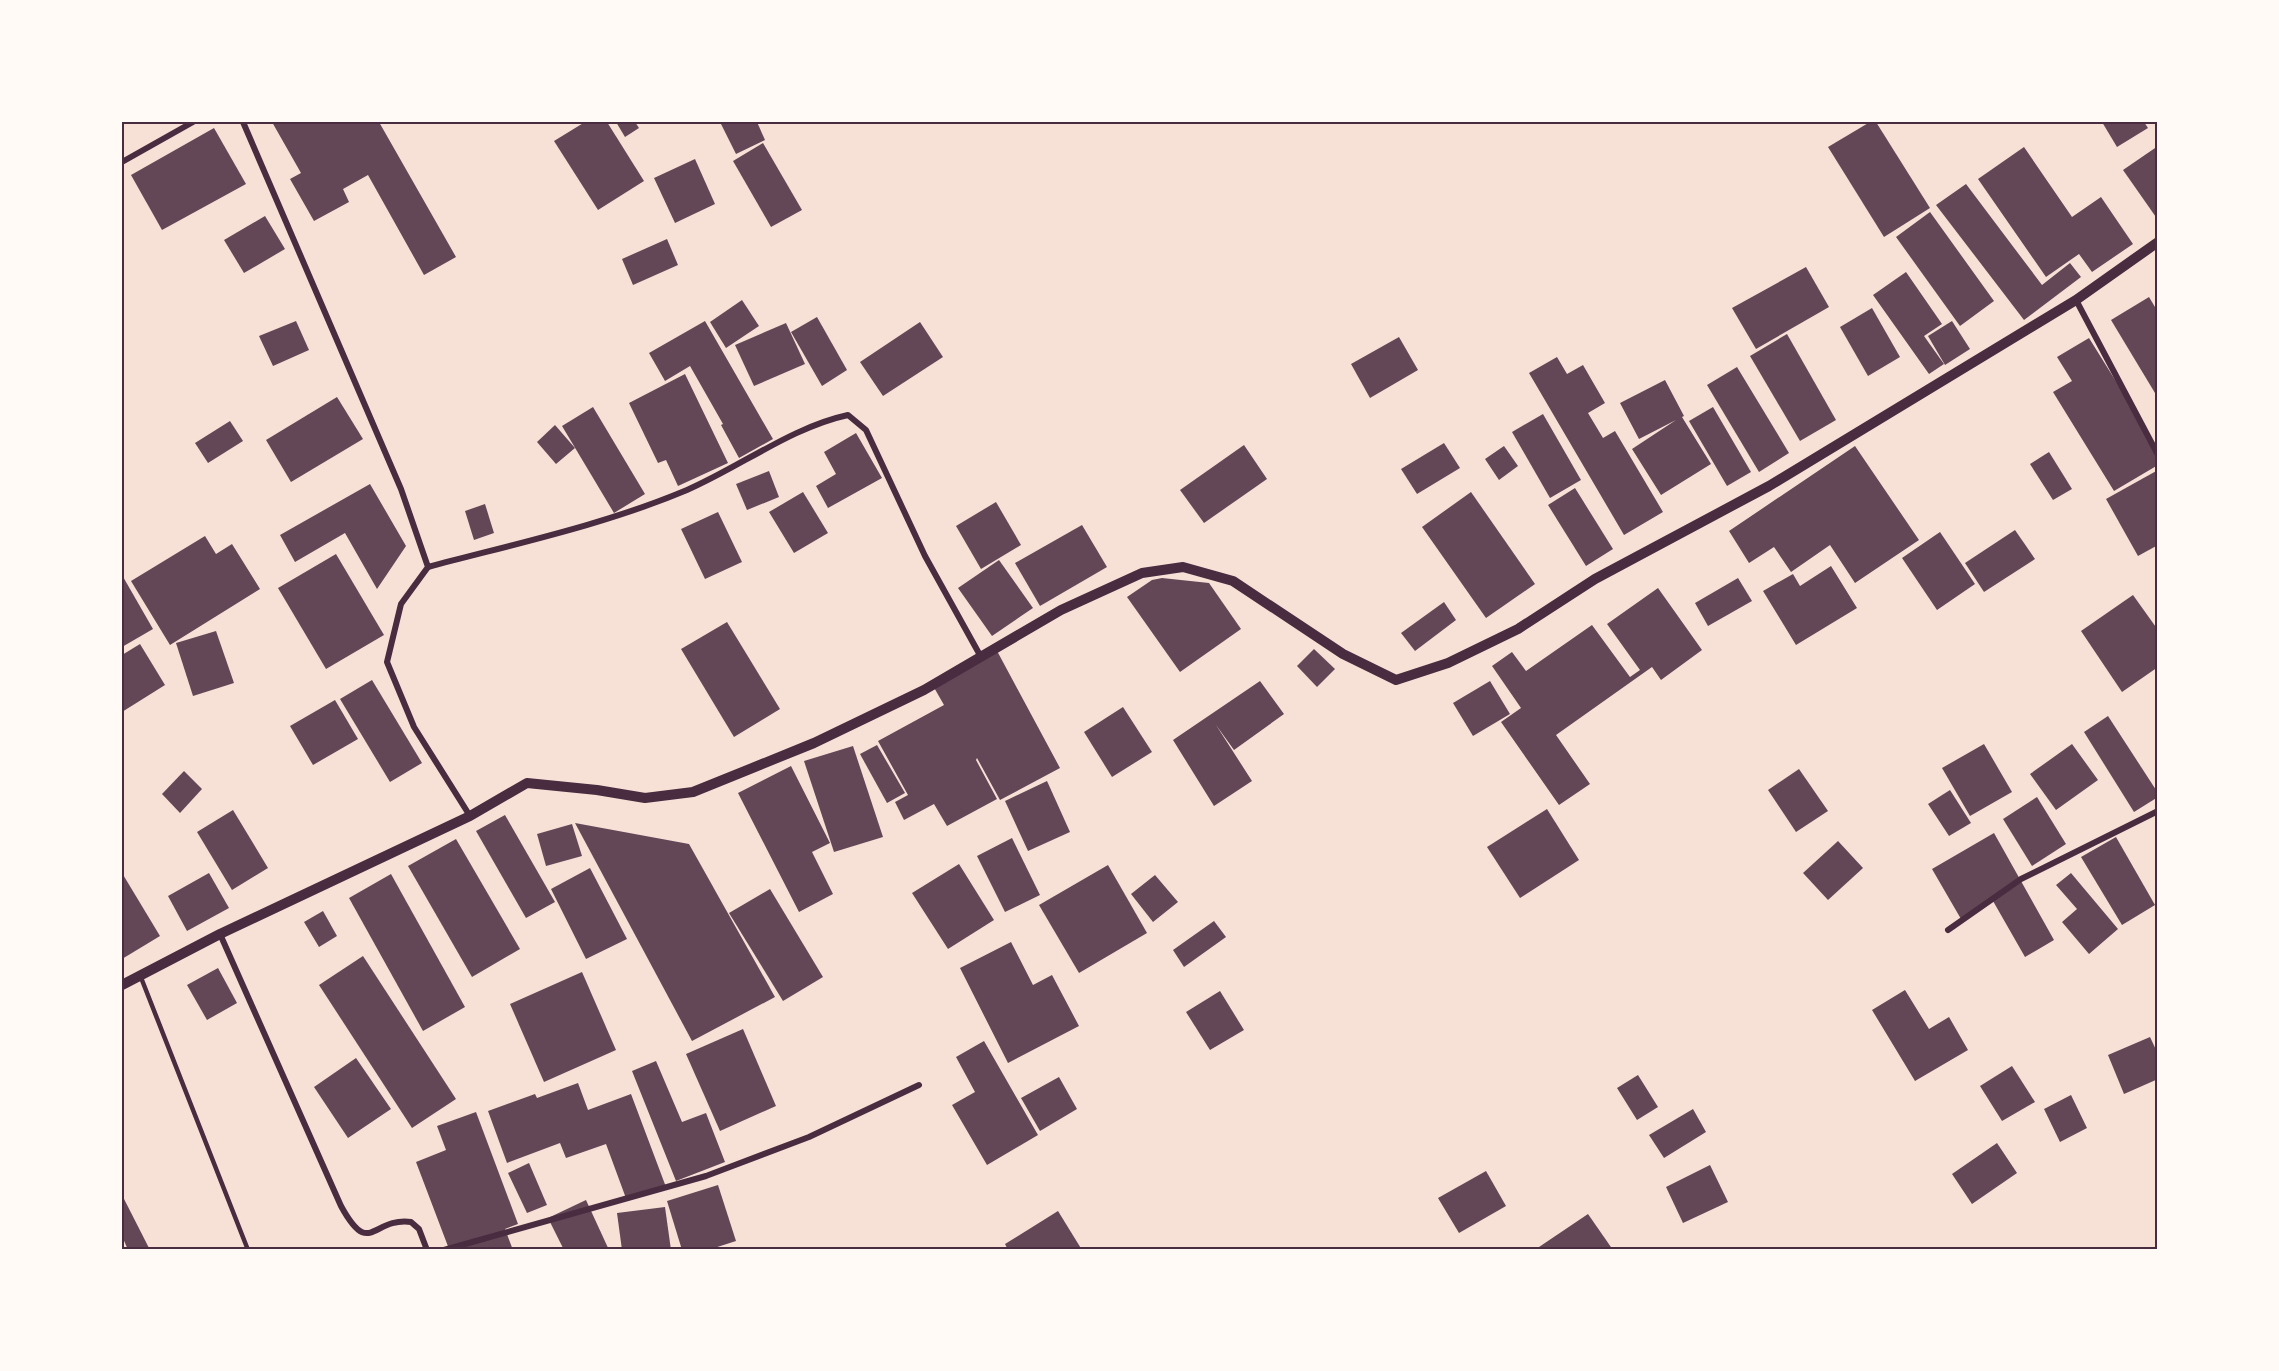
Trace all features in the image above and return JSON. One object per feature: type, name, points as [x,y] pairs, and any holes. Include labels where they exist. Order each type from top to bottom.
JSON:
[{"type":"street","points":[[122,162],[192,122]]},
{"type":"street","points":[[243,122],[401,489],[428,567]]},
{"type":"street","points":[[122,985],[220,934],[470,816],[527,783],[597,790],[645,798],[693,792],[814,743],[924,690],[1061,610],[1142,573],[1183,567],[1233,581],[1343,654],[1396,680],[1448,663],[1518,629],[1595,579],[1769,486],[2076,300],[2157,242]]},
{"type":"street","points":[[2076,300],[2157,455]]},
{"type":"street","points":[[470,816],[414,728],[387,663],[401,604],[428,567],[628,513],[688,489],[817,425],[848,415],[866,430],[926,556],[981,657]]},
{"type":"street","points":[[1948,930],[2021,879],[2157,811]]},
{"type":"street","points":[[220,934],[341,1206],[354,1229],[362,1234],[374,1232],[395,1222],[411,1222],[419,1229],[427,1250]]},
{"type":"street","points":[[444,1250],[706,1176],[809,1137],[919,1085]]},
{"type":"lane","points":[[140,975],[248,1250]]},
{"type":"building","points":[[272,122],[379,122],[456,257],[424,275],[368,175],[343,189],[349,202],[314,221],[290,179],[301,173]]},
{"type":"building","points":[[585,122],[607,122],[644,181],[598,210],[554,141]]},
{"type":"building","points":[[616,122],[635,122],[639,128],[625,137]]},
{"type":"building","points":[[720,122],[757,122],[765,140],[736,154]]},
{"type":"building","points":[[1870,122],[1876,122],[1930,208],[1884,237],[1828,147]]},
{"type":"building","points":[[2102,122],[2144,122],[2148,128],[2117,147]]},
{"type":"building","points":[[214,128],[246,184],[162,230],[131,175]]},
{"type":"building","points":[[763,143],[802,210],[771,227],[733,161]]},
{"type":"building","points":[[2158,146],[2158,220],[2123,170]]},
{"type":"building","points":[[2024,147],[2072,217],[2101,197],[2133,244],[2092,272],[2079,254],[2046,277],[1978,179]]},
{"type":"building","points":[[695,159],[715,204],[675,223],[654,178]]},
{"type":"building","points":[[1966,184],[2042,285],[2070,263],[2081,277],[2024,320],[1936,205]]},
{"type":"building","points":[[1930,212],[1994,301],[1960,326],[1896,237]]},
{"type":"building","points":[[265,216],[285,249],[244,273],[224,240]]},
{"type":"building","points":[[667,239],[678,265],[633,285],[622,259]]},
{"type":"building","points":[[1806,267],[1829,307],[1756,349],[1732,308]]},
{"type":"building","points":[[1906,272],[1942,324],[1924,336],[1944,364],[1929,374],[1873,295]]},
{"type":"building","points":[[2149,297],[2158,312],[2158,398],[2111,320]]},
{"type":"building","points":[[742,300],[759,326],[726,348],[710,322]]},
{"type":"building","points":[[1872,308],[1900,357],[1868,376],[1840,327]]},
{"type":"building","points":[[817,317],[847,370],[822,386],[791,332]]},
{"type":"building","points":[[296,321],[309,350],[273,366],[259,336]]},
{"type":"building","points":[[705,321],[773,439],[739,458],[721,425],[723,424],[690,366],[665,381],[649,353]]},
{"type":"building","points":[[1952,321],[1970,349],[1945,365],[1928,336]]},
{"type":"building","points":[[920,322],[943,357],[883,396],[860,362]]},
{"type":"building","points":[[786,323],[805,364],[754,386],[735,345]]},
{"type":"building","points":[[1787,334],[1836,420],[1800,441],[1750,356]]},
{"type":"building","points":[[1399,337],[1418,370],[1370,398],[1351,364]]},
{"type":"building","points":[[2089,338],[2158,449],[2158,465],[2114,491],[2053,392],[2072,381],[2057,357]]},
{"type":"building","points":[[1557,357],[1567,374],[1583,365],[1605,403],[1588,413],[1603,438],[1615,431],[1663,512],[1624,535],[1529,373]]},
{"type":"building","points":[[1737,367],[1789,453],[1759,472],[1707,385]]},
{"type":"building","points":[[685,374],[728,463],[678,486],[666,460],[658,463],[629,403]]},
{"type":"building","points":[[1665,380],[1684,416],[1682,417],[1711,464],[1661,495],[1632,449],[1676,420],[1639,439],[1620,403]]},
{"type":"building","points":[[337,397],[363,439],[291,482],[266,440]]},
{"type":"building","points":[[593,407],[645,494],[614,513],[562,426]]},
{"type":"building","points":[[1713,407],[1751,472],[1727,486],[1689,421]]},
{"type":"building","points":[[1543,414],[1581,480],[1550,498],[1512,432]]},
{"type":"building","points":[[230,421],[243,441],[208,463],[195,443]]},
{"type":"building","points":[[555,425],[575,448],[556,464],[537,442]]},
{"type":"building","points":[[856,433],[882,478],[828,508],[816,486],[836,474],[824,452]]},
{"type":"building","points":[[1444,443],[1460,468],[1417,494],[1401,469]]},
{"type":"building","points":[[1244,445],[1267,479],[1204,523],[1180,490]]},
{"type":"building","points":[[1504,446],[1518,466],[1499,480],[1485,459]]},
{"type":"building","points":[[1855,446],[1919,540],[1855,583],[1830,545],[1791,572],[1774,547],[1749,563],[1729,531]]},
{"type":"building","points":[[2049,452],[2072,489],[2053,500],[2030,464]]},
{"type":"building","points":[[2158,470],[2158,545],[2138,556],[2106,499]]},
{"type":"building","points":[[769,471],[779,497],[747,510],[736,484]]},
{"type":"building","points":[[370,484],[406,546],[377,589],[345,533],[295,562],[280,535]]},
{"type":"building","points":[[1575,488],[1613,549],[1586,566],[1548,505]]},
{"type":"building","points":[[803,492],[828,533],[794,553],[769,512]]},
{"type":"building","points":[[1471,492],[1535,584],[1486,618],[1422,527]]},
{"type":"building","points":[[996,502],[1021,545],[981,569],[956,526]]},
{"type":"building","points":[[485,504],[494,533],[474,540],[465,511]]},
{"type":"building","points":[[718,512],[742,562],[705,579],[681,529]]},
{"type":"building","points":[[1082,525],[1107,567],[1040,606],[1015,563]]},
{"type":"building","points":[[2015,530],[2035,559],[1984,592],[1965,563]]},
{"type":"building","points":[[1940,532],[1975,584],[1937,610],[1902,558]]},
{"type":"building","points":[[205,536],[216,554],[232,544],[260,589],[170,645],[131,581]]},
{"type":"building","points":[[336,554],[384,635],[326,669],[278,588]]},
{"type":"building","points":[[999,560],[1033,608],[992,636],[958,588]]},
{"type":"building","points":[[1831,566],[1857,608],[1796,645],[1763,591],[1793,574],[1800,586]]},
{"type":"building","points":[[122,575],[153,629],[122,647]]},
{"type":"building","points":[[1162,578],[1209,583],[1241,629],[1180,672],[1127,597],[1152,580]]},
{"type":"building","points":[[1738,578],[1752,601],[1708,626],[1695,603]]},
{"type":"building","points":[[1658,588],[1702,650],[1661,680],[1652,667],[1556,735],[1590,784],[1559,805],[1501,722],[1521,708],[1492,666],[1512,652],[1526,671],[1592,625],[1630,677],[1640,670],[1607,624]]},
{"type":"building","points":[[2133,595],[2158,630],[2158,667],[2122,692],[2081,631]]},
{"type":"building","points":[[1444,602],[1456,620],[1415,651],[1401,633]]},
{"type":"building","points":[[727,622],[780,709],[734,737],[681,649]]},
{"type":"building","points":[[216,631],[234,683],[193,696],[176,643]]},
{"type":"building","points":[[140,644],[165,685],[122,712],[122,655]]},
{"type":"building","points":[[996,649],[1060,768],[1000,800],[977,758],[997,799],[947,826],[934,804],[904,820],[895,802],[908,795],[878,741],[944,705],[932,684]]},
{"type":"building","points":[[1314,649],[1335,669],[1317,687],[1297,666]]},
{"type":"building","points":[[372,680],[422,763],[390,782],[340,699]]},
{"type":"building","points":[[1260,681],[1284,714],[1234,750],[1216,725],[1252,781],[1214,806],[1173,740]]},
{"type":"building","points":[[1490,681],[1510,714],[1473,736],[1453,703]]},
{"type":"building","points":[[335,700],[358,739],[313,765],[290,726]]},
{"type":"building","points":[[1123,707],[1152,752],[1112,777],[1084,732]]},
{"type":"building","points":[[2108,716],[2158,793],[2158,797],[2134,812],[2084,732]]},
{"type":"building","points":[[1984,744],[2012,792],[1970,816],[1942,768]]},
{"type":"building","points":[[2072,744],[2098,780],[2056,810],[2030,774]]},
{"type":"building","points":[[877,745],[905,793],[887,803],[860,754]]},
{"type":"building","points":[[853,746],[883,837],[834,852],[804,761]]},
{"type":"building","points":[[791,766],[830,843],[812,852],[833,894],[799,912],[738,793]]},
{"type":"building","points":[[1799,769],[1828,811],[1796,832],[1768,790]]},
{"type":"building","points":[[184,771],[202,789],[180,813],[162,794]]},
{"type":"building","points":[[1047,781],[1070,832],[1028,851],[1005,801]]},
{"type":"building","points":[[1950,790],[1971,823],[1949,836],[1928,804]]},
{"type":"building","points":[[2037,797],[2066,844],[2032,866],[2003,819]]},
{"type":"building","points":[[1547,809],[1579,860],[1520,898],[1487,847]]},
{"type":"building","points":[[233,810],[268,868],[232,890],[197,832]]},
{"type":"building","points":[[505,815],[555,902],[526,918],[476,831]]},
{"type":"building","points":[[575,823],[689,844],[775,997],[692,1041]]},
{"type":"building","points":[[572,824],[582,856],[546,866],[537,834]]},
{"type":"building","points":[[1994,833],[2054,940],[2025,957],[1993,901],[1961,919],[1932,869]]},
{"type":"building","points":[[2116,837],[2155,905],[2122,925],[2081,857]]},
{"type":"building","points":[[1012,838],[1040,895],[1005,912],[977,856]]},
{"type":"building","points":[[456,839],[520,949],[472,977],[408,866]]},
{"type":"building","points":[[1838,841],[1863,868],[1828,900],[1803,873]]},
{"type":"building","points":[[959,864],[994,920],[948,949],[912,893]]},
{"type":"building","points":[[1108,865],[1147,933],[1079,973],[1039,905]]},
{"type":"building","points":[[590,868],[627,939],[586,959],[551,889]]},
{"type":"building","points":[[122,873],[160,936],[122,959]]},
{"type":"building","points":[[209,873],[229,908],[187,931],[168,896]]},
{"type":"building","points":[[2071,873],[2118,929],[2089,954],[2062,922],[2077,909],[2056,885]]},
{"type":"building","points":[[391,874],[465,1007],[423,1031],[349,898]]},
{"type":"building","points":[[1155,875],[1178,902],[1153,922],[1131,894]]},
{"type":"building","points":[[770,889],[823,977],[783,1001],[729,913]]},
{"type":"building","points":[[323,911],[337,936],[319,947],[304,922]]},
{"type":"building","points":[[1214,921],[1226,937],[1184,967],[1173,950]]},
{"type":"building","points":[[1011,942],[1033,985],[1052,975],[1079,1026],[1008,1063],[960,968]]},
{"type":"building","points":[[363,956],[456,1099],[412,1128],[319,985]]},
{"type":"building","points":[[218,968],[237,1003],[207,1020],[187,985]]},
{"type":"building","points":[[582,972],[616,1050],[544,1082],[510,1004]]},
{"type":"building","points":[[1905,990],[1929,1029],[1949,1017],[1968,1050],[1915,1081],[1872,1010]]},
{"type":"building","points":[[1220,991],[1244,1030],[1210,1050],[1186,1012]]},
{"type":"building","points":[[743,1029],[776,1106],[720,1131],[686,1054]]},
{"type":"building","points":[[2150,1037],[2158,1054],[2158,1079],[2124,1094],[2108,1055]]},
{"type":"building","points":[[984,1041],[1038,1135],[987,1165],[952,1105],[975,1092],[956,1057]]},
{"type":"building","points":[[356,1058],[391,1109],[348,1138],[314,1087]]},
{"type":"building","points":[[656,1061],[682,1122],[706,1113],[725,1162],[676,1181],[632,1071]]},
{"type":"building","points":[[2012,1066],[2035,1102],[2002,1121],[1980,1086]]},
{"type":"building","points":[[1638,1075],[1658,1107],[1637,1120],[1617,1088]]},
{"type":"building","points":[[1059,1077],[1077,1109],[1040,1131],[1021,1098]]},
{"type":"building","points":[[578,1083],[588,1110],[631,1094],[666,1187],[627,1201],[606,1144],[566,1158],[560,1143],[507,1163],[488,1111],[535,1094],[537,1098]]},
{"type":"building","points":[[2071,1095],[2087,1128],[2060,1142],[2044,1109]]},
{"type":"building","points":[[1693,1109],[1706,1132],[1664,1158],[1649,1135]]},
{"type":"building","points":[[476,1112],[518,1224],[505,1229],[513,1250],[461,1250],[459,1245],[449,1249],[416,1162],[446,1150],[437,1126]]},
{"type":"building","points":[[1997,1143],[2017,1173],[1972,1204],[1952,1174]]},
{"type":"building","points":[[529,1163],[547,1205],[527,1213],[508,1173]]},
{"type":"building","points":[[1710,1165],[1728,1202],[1683,1223],[1666,1187]]},
{"type":"building","points":[[1486,1171],[1506,1206],[1459,1233],[1438,1198]]},
{"type":"building","points":[[718,1185],[736,1241],[708,1250],[682,1250],[667,1201]]},
{"type":"building","points":[[122,1195],[150,1250],[128,1250],[122,1236]]},
{"type":"building","points":[[586,1200],[609,1250],[564,1250],[548,1218]]},
{"type":"building","points":[[665,1207],[671,1250],[622,1250],[617,1213]]},
{"type":"building","points":[[1058,1211],[1082,1250],[1008,1250],[1005,1244]]},
{"type":"building","points":[[1588,1214],[1613,1250],[1541,1250],[1539,1247]]}]
